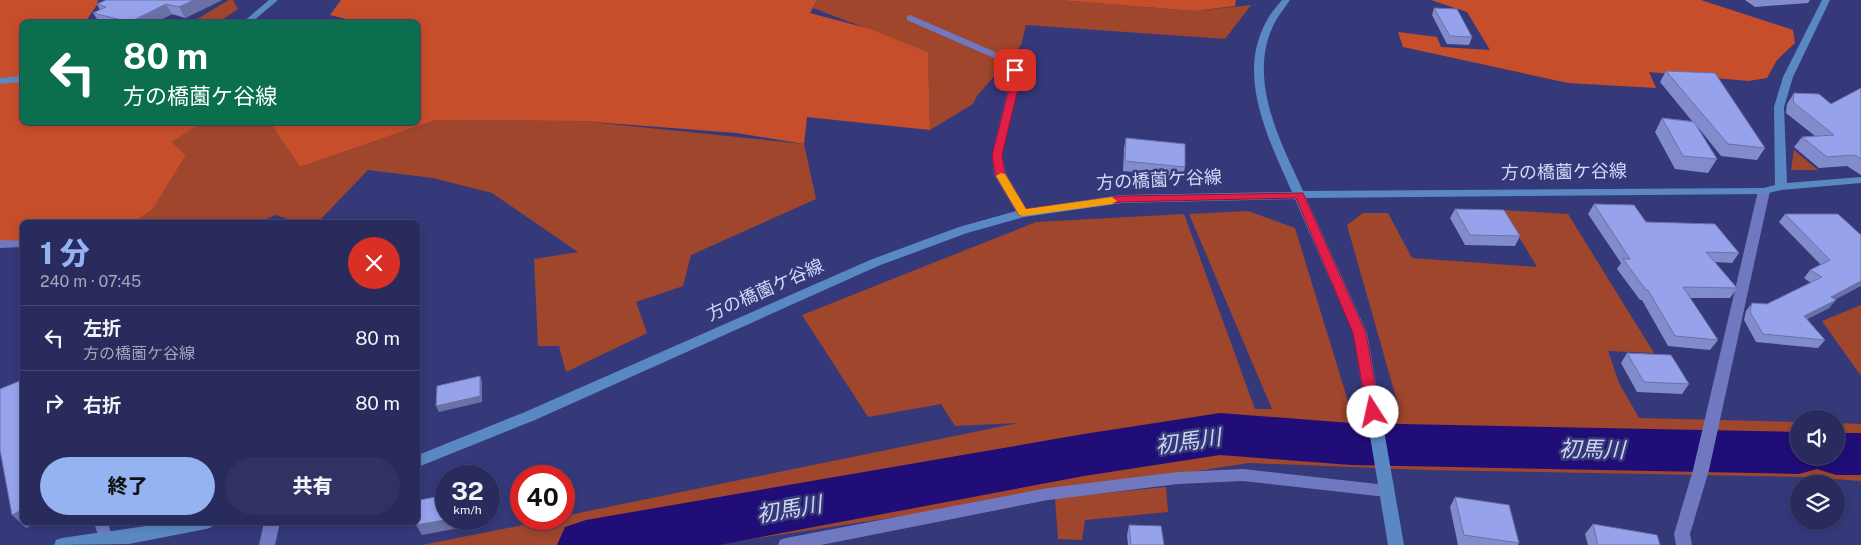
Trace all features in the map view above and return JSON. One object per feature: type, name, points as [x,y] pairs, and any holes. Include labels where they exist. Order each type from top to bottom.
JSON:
[{"type":"main road","points":[[249,20],[274,0]]},
{"type":"main road","points":[[1286,0],[1270,23],[1264,37],[1258,70],[1259,86],[1271,131],[1360,333],[1396,545]]},
{"type":"main road","points":[[1781,187],[1779,107],[1788,77],[1826,0]]},
{"type":"main road","points":[[0,81],[20,79]]},
{"type":"main road","name":"方の橋薗ケ谷線","points":[[420,460],[530,416],[874,263],[963,230],[1023,213],[1122,199],[1300,195],[1764,191],[1781,187],[1861,180]]},
{"type":"main road","points":[[62,545],[103,530],[129,537],[171,526]]},
{"type":"street","points":[[910,18],[1006,60],[1015,70],[1015,81],[997,155],[1000,174],[1023,213]]},
{"type":"street","points":[[1684,545],[1682,534],[1701,470],[1708,430],[1764,191]]},
{"type":"street","points":[[786,545],[1048,494],[1178,478],[1243,475],[1385,484]]},
{"type":"street","points":[[267,545],[271,525]]},
{"type":"lane","points":[[0,244],[20,244]]},
{"type":"shaded area","points":[[0,0],[98,0],[97,5],[86,20],[20,20],[20,125],[198,125],[172,142],[186,155],[153,209],[137,220],[20,220],[20,242],[0,247]]},
{"type":"shaded area","points":[[229,0],[233,0],[238,9],[222,20],[195,20]]},
{"type":"shaded area","points":[[341,0],[817,0],[810,13],[870,29],[928,52],[930,130],[807,117],[804,144],[737,133],[581,121],[436,120],[300,167],[271,125],[420,125],[420,20],[350,20],[330,15]]},
{"type":"shaded area","points":[[817,0],[1058,0],[1195,11],[1251,5],[1225,39],[1026,25],[1021,45],[977,96],[973,104],[930,130],[928,52],[813,8]]},
{"type":"shaded area","points":[[1058,0],[1236,0],[1235,6],[1195,11]]},
{"type":"shaded area","points":[[1431,0],[1701,0],[1793,30],[1795,43],[1777,60],[1767,78],[1748,81],[1649,72],[1656,88],[1568,83],[1403,47],[1398,32],[1437,37],[1441,47],[1490,50],[1467,12]]},
{"type":"shaded area","points":[[436,120],[581,121],[804,144],[816,199],[691,255],[683,286],[636,302],[647,333],[566,372],[559,346],[538,346],[534,259],[578,252],[492,193],[433,178],[368,170],[320,220],[291,220],[275,215],[264,220],[137,220],[153,209],[186,155],[172,142],[197,125],[271,125],[300,167]]},
{"type":"shaded area","points":[[1794,150],[1818,170],[1791,170]]},
{"type":"shaded area","points":[[1503,210],[1568,214],[1654,353],[1608,351],[1619,383],[1639,418],[1790,422],[1790,465],[1845,465],[1845,423],[1861,424],[1861,481],[1845,480],[1845,475],[1790,475],[1790,477],[1427,470],[1249,463],[713,545],[422,545],[510,528],[510,530],[575,530],[575,514],[1018,423],[955,426],[941,404],[868,417],[802,315],[1036,222],[1184,214],[1255,409],[1272,409],[1189,214],[1248,211],[1295,228],[1351,411],[1400,412],[1347,225],[1363,213],[1388,213],[1412,258],[1537,267]]},
{"type":"shaded area","points":[[1861,305],[1861,376],[1822,321]]},
{"type":"shaded area","points":[[1166,487],[1168,512],[1085,520],[1082,540],[1058,539],[1055,498]]},
{"type":"building","points":[[106,0],[194,0],[179,7],[166,4],[134,20],[122,20],[93,13],[106,7],[97,4]]},
{"type":"building","points":[[1434,8],[1457,9],[1472,37],[1450,36]]},
{"type":"building","points":[[1666,71],[1715,73],[1765,148],[1728,144]]},
{"type":"building","points":[[1861,88],[1861,159],[1855,155],[1827,157],[1802,137],[1834,135],[1793,102],[1794,93],[1819,94],[1831,104]]},
{"type":"building","points":[[1662,118],[1694,122],[1717,159],[1683,156]]},
{"type":"building","points":[[1126,138],[1185,144],[1185,167],[1125,161]]},
{"type":"building","points":[[1594,204],[1634,205],[1646,222],[1715,224],[1739,253],[1706,252],[1737,288],[1683,287],[1718,340],[1675,336],[1648,290],[1646,290],[1623,259],[1630,259]]},
{"type":"building","points":[[1455,209],[1504,210],[1520,236],[1470,235]]},
{"type":"building","points":[[1785,214],[1838,214],[1861,235],[1861,281],[1831,297],[1836,300],[1804,316],[1825,340],[1763,334],[1750,312],[1752,303],[1767,304],[1822,277],[1810,270],[1830,260]]},
{"type":"building","points":[[1627,353],[1671,355],[1689,384],[1644,382]]},
{"type":"building","points":[[480,376],[480,396],[436,406],[437,386]]},
{"type":"building","points":[[20,381],[20,511],[12,515],[0,450],[0,389]]},
{"type":"building","points":[[435,497],[435,522],[420,524],[420,500]]},
{"type":"building","points":[[1455,497],[1509,505],[1519,543],[1464,535]]},
{"type":"building","points":[[1593,524],[1657,535],[1660,545],[1598,545]]},
{"type":"building","points":[[1129,525],[1161,526],[1164,545],[1131,545]]},
{"type":"waterway","name":"初馬川","points":[[586,545],[1084,455],[1220,434],[1351,444],[1790,453]]},
{"type":"waterway","name":"初馬川","points":[[1845,454],[1861,454]]},
{"type":"slow traffic","points":[[1001,176],[1023,213],[1047,208],[1112,201]]},
{"type":"route","points":[[1015,70],[1015,81],[997,155],[1000,174],[1023,213],[1047,208],[1122,199],[1300,195],[1360,333],[1373,412]]}]
